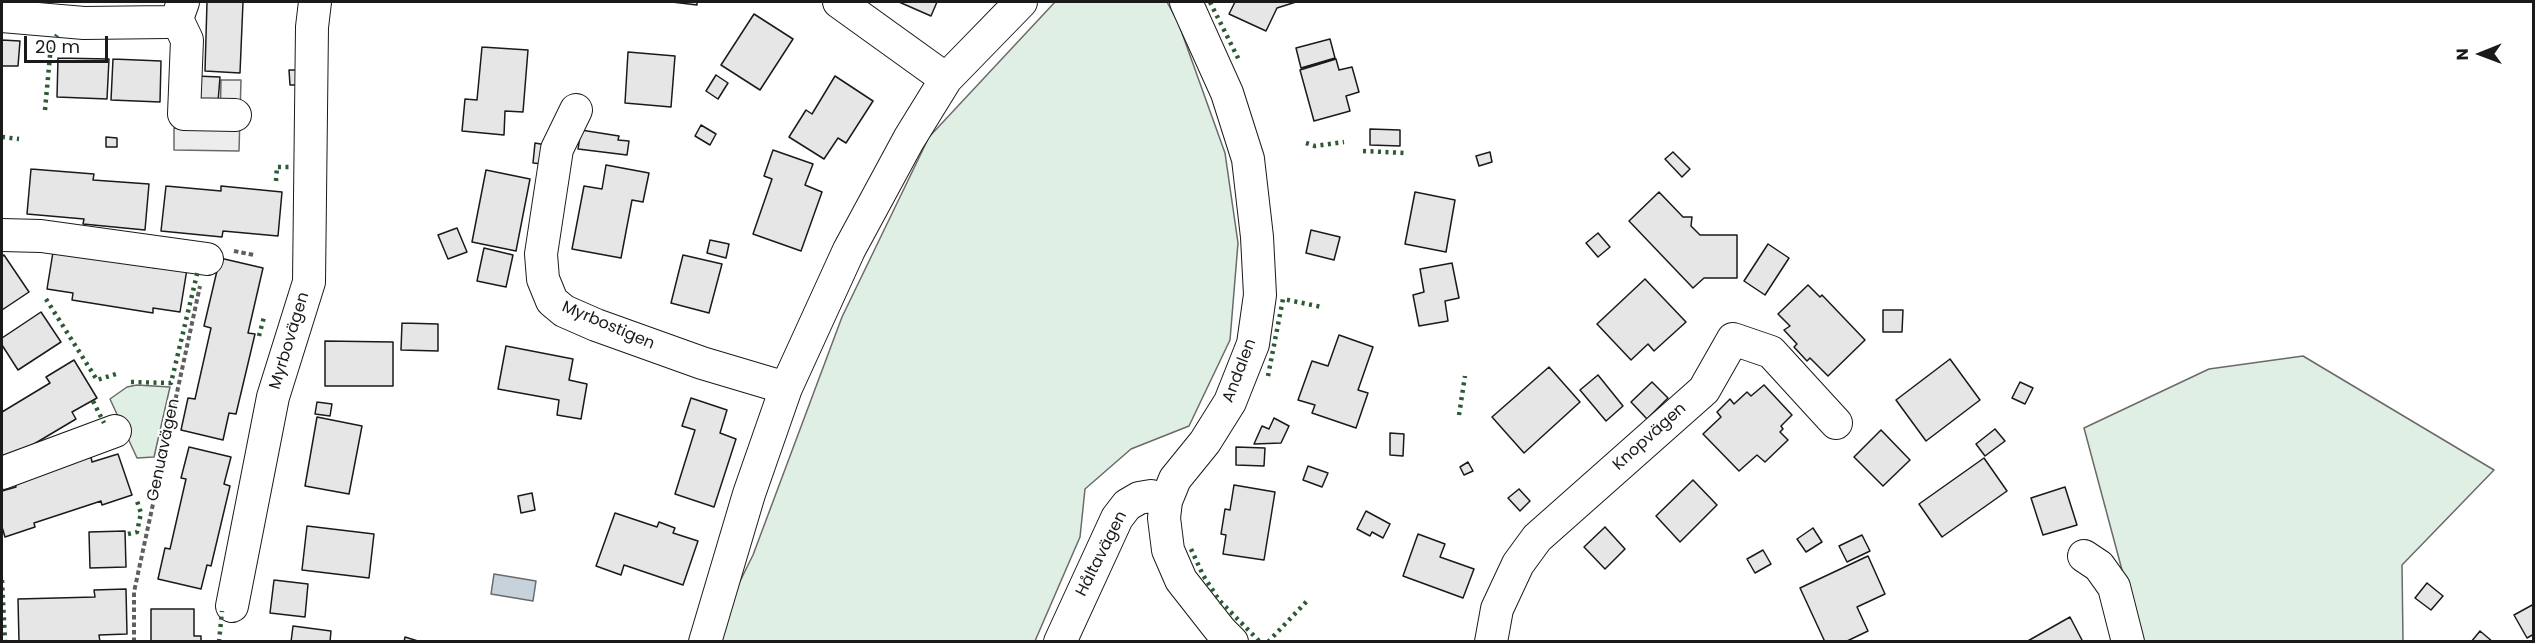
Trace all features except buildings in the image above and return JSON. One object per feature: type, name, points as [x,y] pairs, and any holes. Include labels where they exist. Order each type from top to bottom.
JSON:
[{"type":"street","name":"Myrbovägen","points":[[232,606],[273,397],[287,349],[302,311],[309,282],[312,27],[315,2]]},
{"type":"street","points":[[839,2],[946,79]]},
{"type":"street","points":[[705,642],[748,494],[786,388],[849,250],[909,139],[946,79],[1022,2]]},
{"type":"street","name":"Andalen","points":[[1185,2],[1227,93],[1248,159],[1257,237],[1260,295],[1253,344],[1230,402],[1206,442],[1175,479],[1166,501],[1164,518],[1168,550],[1181,580],[1232,642]]},
{"type":"street","points":[[2,16],[84,23],[139,24],[167,22],[180,10],[187,40],[184,114],[235,115]]},
{"type":"street","name":"Myrbostigen","points":[[576,110],[557,149],[541,254],[543,279],[552,301],[564,311],[602,327],[702,363],[786,388]]},
{"type":"street","points":[[2,235],[41,236],[207,259]]},
{"type":"street","name":"Knopvägen","points":[[1491,642],[1497,609],[1518,564],[1537,538],[1704,390],[1733,339],[1771,352],[1836,423]]},
{"type":"street","points":[[2,473],[116,431]]},
{"type":"street","name":"Håltavägen","points":[[1060,642],[1117,518],[1126,505],[1139,498],[1151,496],[1166,501]]},
{"type":"street","points":[[2084,556],[2099,566],[2114,587],[2128,642]]},
{"type":"path","points":[[207,259],[211,248],[254,255]]},
{"type":"path","name":"Genuavägen","points":[[134,642],[134,592],[207,259]]},
{"type":"green space","points":[[1055,2],[1167,2],[1178,22],[1225,153],[1238,243],[1230,340],[1189,426],[1131,449],[1085,489],[1080,537],[1035,641],[710,642],[753,555],[842,317],[929,137]]},
{"type":"green space","points":[[2303,356],[2494,470],[2402,565],[2403,641],[2141,641],[2084,428],[2209,369]]},
{"type":"green space","points":[[137,385],[170,387],[154,457],[137,458],[110,399],[127,387]]},
{"type":"shaded area","points":[[221,80],[241,80],[239,151],[174,150],[174,128],[220,129]]},
{"type":"shaded area","points":[[494,574],[536,581],[533,601],[491,594]]},
{"type":"hedge","points":[[1210,2],[1239,60]]},
{"type":"hedge","points":[[45,110],[51,45],[57,35]]},
{"type":"hedge","points":[[2,137],[19,139]]},
{"type":"hedge","points":[[1306,143],[1315,146],[1344,142]]},
{"type":"hedge","points":[[1363,151],[1405,153]]},
{"type":"hedge","points":[[276,181],[277,167],[291,167]]},
{"type":"hedge","points":[[131,382],[171,383],[198,270]]},
{"type":"hedge","points":[[46,299],[97,380],[116,374]]},
{"type":"hedge","points":[[1268,376],[1283,299],[1322,307]]},
{"type":"hedge","points":[[259,336],[264,317]]},
{"type":"hedge","points":[[1459,415],[1465,376]]},
{"type":"hedge","points":[[93,401],[104,423]]},
{"type":"hedge","points":[[128,534],[137,532],[141,513],[137,501]]},
{"type":"hedge","points":[[1191,549],[1203,575],[1219,600],[1260,642]]},
{"type":"hedge","points":[[2,580],[5,641]]},
{"type":"hedge","points":[[1268,642],[1308,600]]},
{"type":"hedge","points":[[219,642],[222,611]]}]
